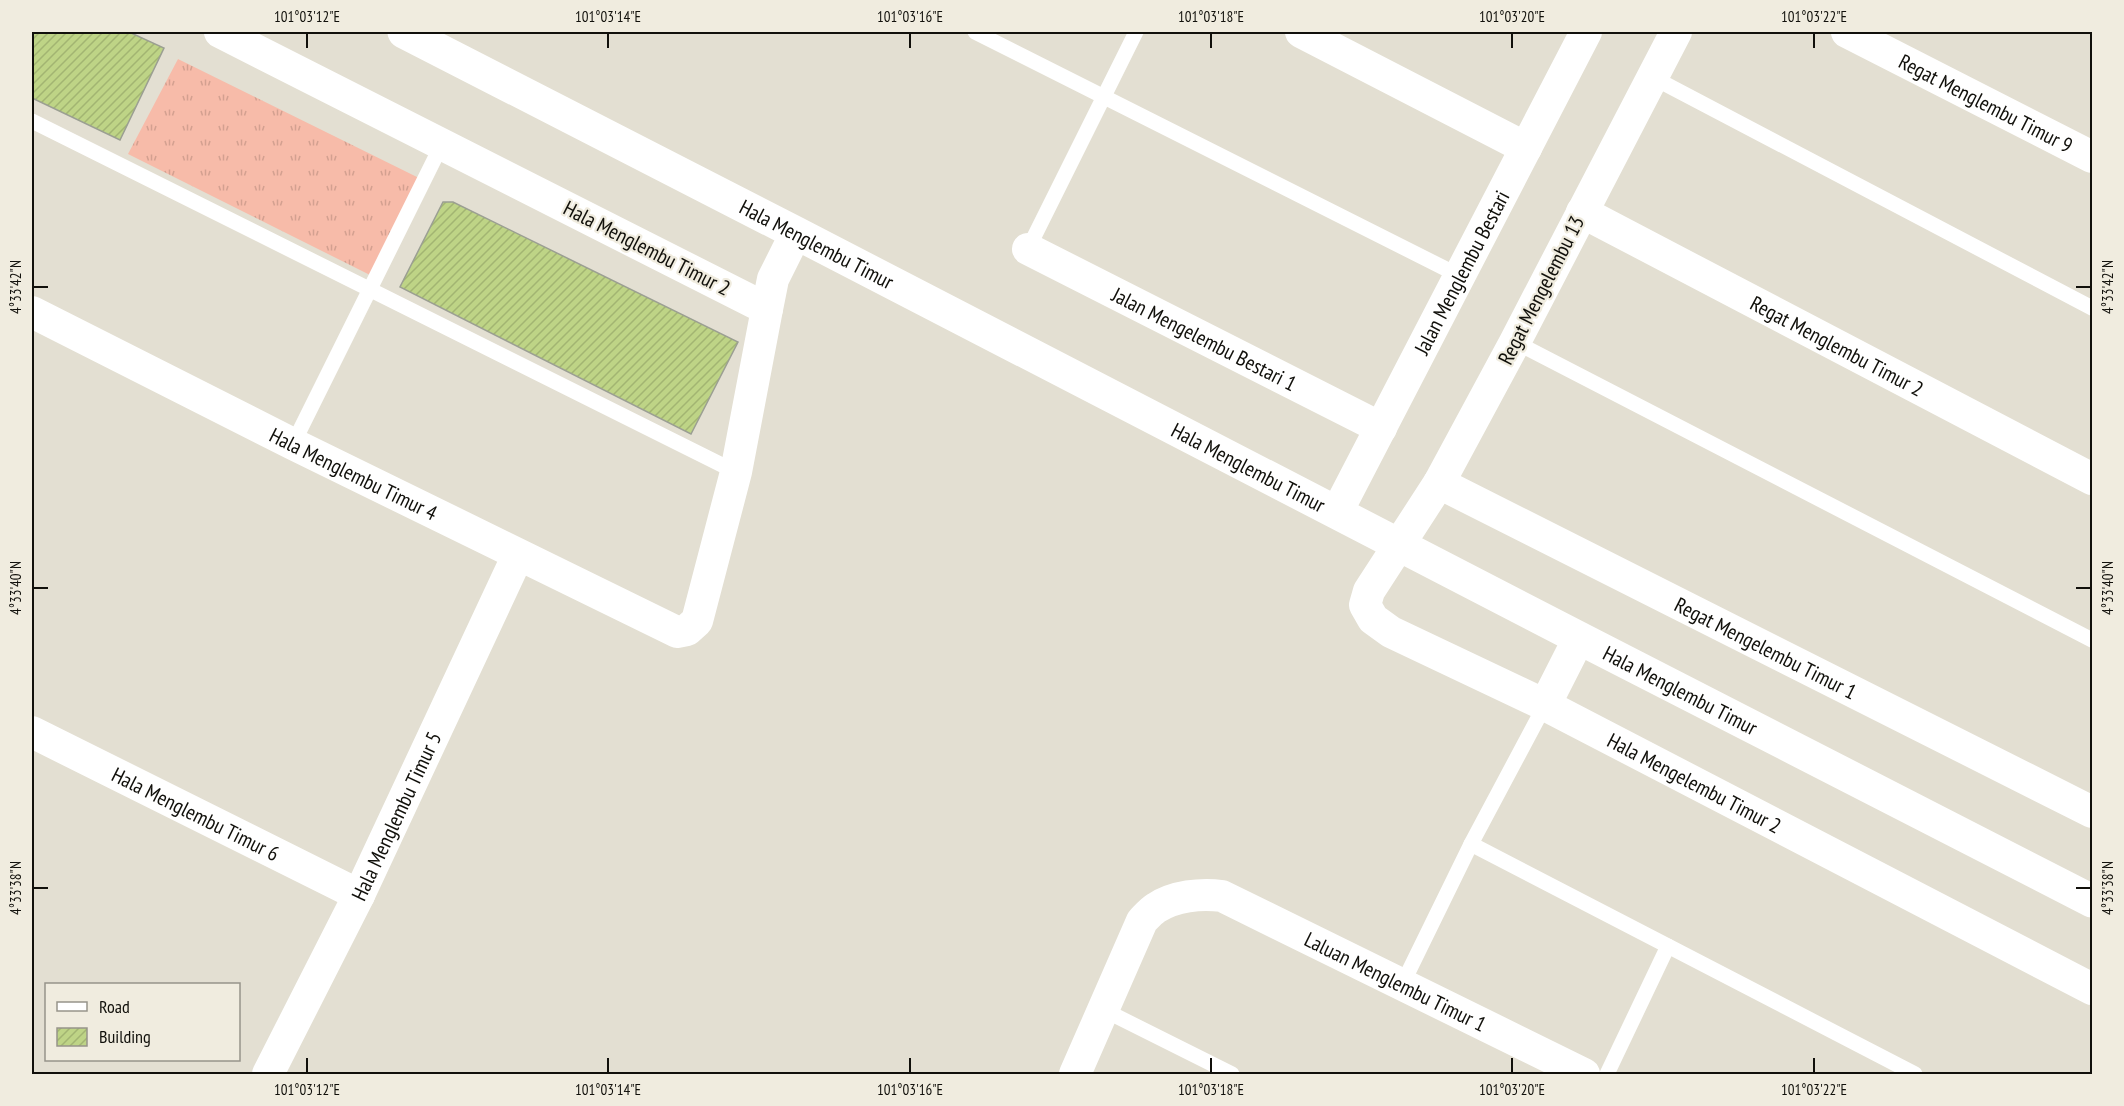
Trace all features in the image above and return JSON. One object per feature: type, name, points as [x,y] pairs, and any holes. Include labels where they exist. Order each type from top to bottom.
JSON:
[{"type":"street","name":"Hala Menglembu Timur 2","points":[[220,32],[767,309]]},
{"type":"street","name":"Hala Menglembu Timur","points":[[404,32],[2092,901]]},
{"type":"street","points":[[1301,32],[1526,148]]},
{"type":"street","name":"Jalan Menglembu Bestari","points":[[1337,512],[1586,32]]},
{"type":"street","name":"Regat Mengelembu 13","points":[[1400,545],[1439,483],[1515,342],[1676,32]]},
{"type":"street","name":"Regat Menglembu Timur 9","points":[[1847,32],[2092,157]]},
{"type":"street","name":"Regat Menglembu Timur 2","points":[[1582,212],[2092,479]]},
{"type":"street","points":[[736,472],[773,279],[796,232]]},
{"type":"street","name":"Jalan Mengelembu Bestari 1","points":[[1028,249],[1381,428]]},
{"type":"street","name":"Hala Menglembu Timur 4","points":[[32,312],[293,444],[677,632],[687,630],[697,621],[736,472]]},
{"type":"street","name":"Regat Mengelembu Timur 1","points":[[1439,483],[2092,812]]},
{"type":"street","name":"Hala Mengelembu Timur 2","points":[[1400,545],[1369,591],[1365,605],[1372,620],[1391,632],[1545,705],[2092,989]]},
{"type":"street","name":"Hala Menglembu Timur 5","points":[[268,1074],[359,895],[518,555]]},
{"type":"street","points":[[1545,705],[1579,638]]},
{"type":"street","name":"Hala Menglembu Timur 6","points":[[32,732],[359,895]]},
{"type":"street","name":"Laluan Menglembu Timur 1","points":[[1104,1010],[1142,921],[1156,908],[1181,898],[1207,894],[1222,896],[1584,1074]]},
{"type":"street","points":[[1075,1074],[1104,1010]]},
{"type":"lane","points":[[975,32],[1460,276]]},
{"type":"lane","points":[[1028,249],[1136,32]]},
{"type":"lane","points":[[1652,77],[2092,308]]},
{"type":"lane","points":[[32,121],[736,472]]},
{"type":"lane","points":[[293,444],[442,144]]},
{"type":"lane","points":[[1515,342],[2092,639]]},
{"type":"lane","points":[[1402,985],[1471,844],[1545,705]]},
{"type":"lane","points":[[1471,844],[1915,1074]]},
{"type":"lane","points":[[1607,1074],[1668,946]]},
{"type":"lane","points":[[1104,1010],[1232,1074]]},
{"type":"green space","points":[[178,59],[419,178],[372,276],[128,154]]},
{"type":"building","points":[[32,32],[129,32],[164,48],[120,140],[32,98]]},
{"type":"building","points":[[443,202],[453,202],[738,342],[691,434],[400,287]]}]
